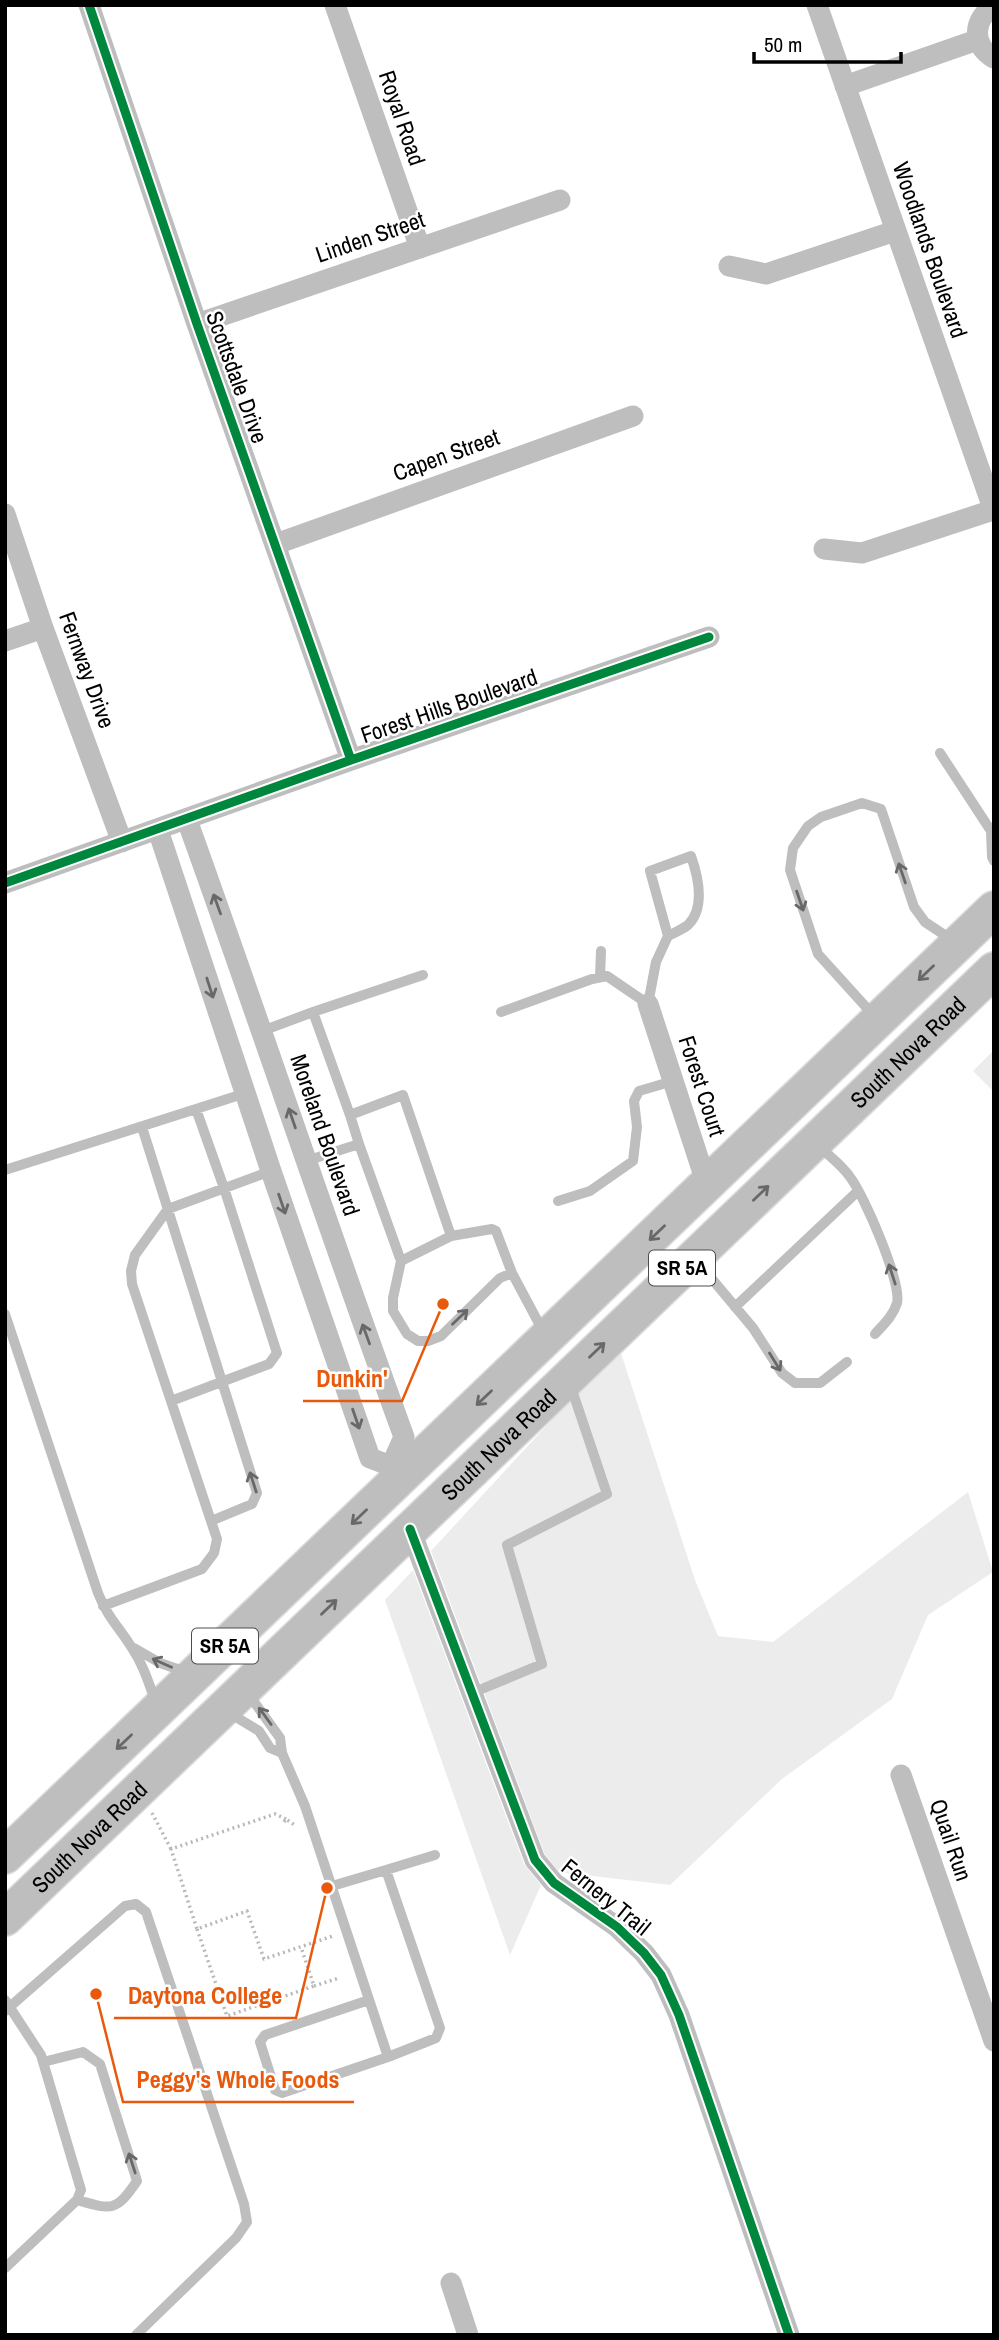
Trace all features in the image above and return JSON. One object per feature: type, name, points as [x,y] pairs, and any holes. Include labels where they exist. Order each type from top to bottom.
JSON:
[{"type":"main road","name":"South Nova Road","points":[[5,1856],[195,1675],[393,1474],[444,1436],[994,909]]},
{"type":"main road","name":"South Nova Road","points":[[5,1918],[994,970]]},
{"type":"main road","points":[[694,1257],[691,1238],[707,1185]]},
{"type":"main road","points":[[410,1529],[415,1498],[444,1436]]},
{"type":"main road","points":[[371,1567],[391,1517],[393,1474]]},
{"type":"street","name":"Scottsdale Drive","points":[[89,5],[197,324],[351,760]]},
{"type":"street","name":"Royal Road","points":[[335,5],[420,248]]},
{"type":"street","name":"Woodlands Boulevard","points":[[817,5],[993,511]]},
{"type":"street","points":[[994,6],[978,22],[977,40],[987,54],[994,58]]},
{"type":"street","points":[[845,86],[977,40]]},
{"type":"street","name":"Linden Street","points":[[197,324],[560,200]]},
{"type":"street","points":[[729,266],[766,274],[895,231]]},
{"type":"street","name":"Capen Street","points":[[276,544],[633,416]]},
{"type":"street","points":[[824,549],[862,552],[993,511]]},
{"type":"street","name":"Fernway Drive","points":[[5,514],[43,628],[122,842]]},
{"type":"street","points":[[5,641],[43,628]]},
{"type":"street","name":"Forest Hills Boulevard","points":[[5,883],[709,637]]},
{"type":"street","name":"Moreland Boulevard","points":[[187,820],[345,1276],[404,1437],[393,1474]]},
{"type":"street","points":[[158,830],[370,1458],[393,1474]]},
{"type":"street","name":"Forest Court","points":[[648,1003],[707,1185]]},
{"type":"street","points":[[229,1043],[262,1031]]},
{"type":"street","points":[[271,1171],[306,1161]]},
{"type":"street","name":"Fernery Trail","points":[[410,1529],[535,1860],[554,1884],[617,1927],[645,1953],[661,1975],[679,2015],[789,2335]]},
{"type":"street","name":"Quail Run","points":[[901,1775],[994,2041]]},
{"type":"street","points":[[451,2283],[468,2335]]},
{"type":"lane","points":[[940,753],[992,830],[994,861]]},
{"type":"lane","points":[[878,1020],[818,954],[790,870],[793,848],[808,826],[821,817],[862,803],[881,809],[914,906],[925,922],[957,943]]},
{"type":"lane","points":[[501,1013],[607,976],[648,1003],[656,962],[668,936],[688,925],[695,913],[700,880],[691,856],[650,871],[668,936]]},
{"type":"lane","points":[[600,977],[601,951]]},
{"type":"lane","points":[[262,1031],[423,975]]},
{"type":"lane","points":[[313,1012],[401,1262],[393,1311],[407,1334],[418,1341],[428,1341],[441,1336],[500,1278],[512,1273]]},
{"type":"lane","points":[[558,1201],[590,1191],[634,1161],[637,1127],[634,1101],[639,1091],[673,1081]]},
{"type":"lane","points":[[5,1170],[246,1093]]},
{"type":"lane","points":[[350,1115],[402,1095],[451,1236]]},
{"type":"lane","points":[[171,1401],[269,1364],[277,1353],[196,1109]]},
{"type":"lane","points":[[142,1127],[220,1383],[257,1493],[252,1504],[211,1521]]},
{"type":"lane","points":[[814,1142],[850,1177],[858,1191],[875,1224],[895,1285],[898,1300],[892,1315],[875,1334]]},
{"type":"lane","points":[[306,1161],[359,1144]]},
{"type":"lane","points":[[103,1606],[202,1569],[214,1553],[217,1539],[132,1284],[131,1271],[135,1255],[168,1209],[271,1171]]},
{"type":"lane","points":[[735,1307],[858,1191]]},
{"type":"lane","points":[[401,1262],[451,1236],[496,1231],[512,1273],[547,1338]]},
{"type":"lane","points":[[694,1257],[753,1328],[782,1373],[795,1384],[821,1382],[847,1363]]},
{"type":"lane","points":[[5,1314],[103,1606],[143,1667],[158,1709]]},
{"type":"lane","points":[[472,1693],[542,1664],[507,1545],[607,1494],[568,1378]]},
{"type":"lane","points":[[131,1646],[160,1663],[195,1675]]},
{"type":"lane","points":[[234,1699],[270,1748],[282,1753]]},
{"type":"lane","points":[[234,1699],[281,1738],[282,1753],[305,1806],[388,2057]]},
{"type":"lane","points":[[332,1886],[435,1855]]},
{"type":"lane","points":[[369,2000],[265,2035],[260,2042],[275,2090],[282,2093],[436,2038],[440,2028],[386,1870]]},
{"type":"lane","points":[[5,2268],[77,2200],[81,2190],[41,2055],[7,2006],[125,1906],[136,1904],[146,1912],[244,2204],[247,2222],[236,2238],[136,2335]]},
{"type":"lane","points":[[43,2062],[83,2052],[100,2064],[137,2181],[123,2202],[105,2208],[77,2200]]},
{"type":"path","points":[[149,1808],[171,1849],[227,2016],[339,1978]]},
{"type":"path","points":[[171,1849],[275,1814],[296,1826]]},
{"type":"path","points":[[197,1929],[247,1911],[264,1959],[334,1937],[329,1924]]},
{"type":"path","points":[[224,1912],[226,1918]]},
{"type":"path","points":[[301,1947],[314,1986]]},
{"type":"shaded area","points":[[994,1050],[994,1092],[973,1071]]},
{"type":"shaded area","points":[[619,1347],[695,1580],[718,1636],[773,1642],[968,1492],[993,1572],[928,1615],[892,1699],[782,1779],[670,1885],[559,1872],[545,1855],[431,1551]]},
{"type":"shaded area","points":[[413,1570],[524,1864],[541,1885],[510,1955],[385,1600]]},
{"type":"cycle path","points":[[89,5],[197,324],[351,760]]},
{"type":"cycle path","points":[[5,883],[709,637]]},
{"type":"cycle path","points":[[410,1529],[535,1860],[554,1883],[617,1927],[644,1953],[661,1975],[679,2015],[789,2335]]},
{"type":"place","name":"Dunkin'","points":[[443,1304]]},
{"type":"place","name":"Daytona College","points":[[327,1888]]},
{"type":"place","name":"Peggy's Whole Foods","points":[[96,1994]]}]
